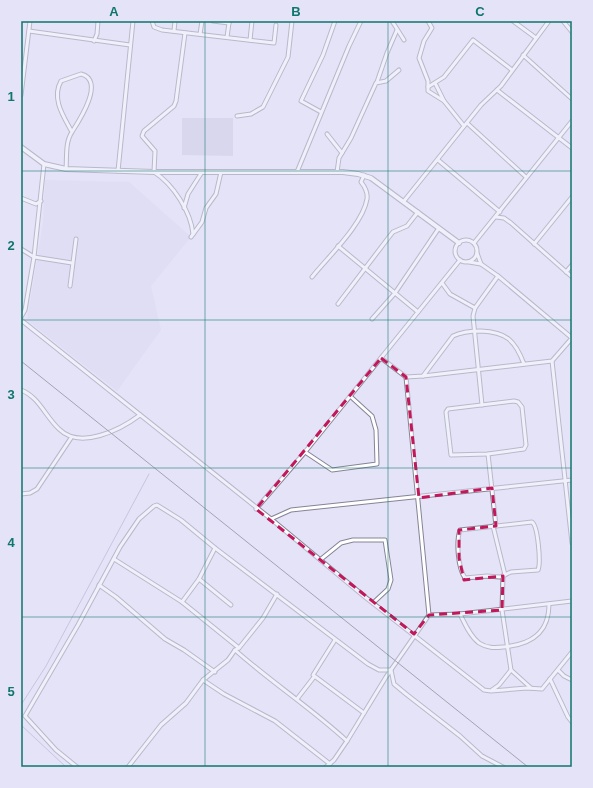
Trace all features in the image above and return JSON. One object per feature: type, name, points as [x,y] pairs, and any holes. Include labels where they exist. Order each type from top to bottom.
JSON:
[{"type":"street","points":[[21,95],[30,21]]},
{"type":"street","points":[[94,41],[97,34],[98,21]]},
{"type":"street","points":[[118,171],[133,21]]},
{"type":"street","points":[[152,21],[154,27],[162,30],[274,43],[276,25]]},
{"type":"street","points":[[174,31],[175,21]]},
{"type":"street","points":[[200,34],[202,21]]},
{"type":"street","points":[[213,21],[229,22],[227,37]]},
{"type":"street","points":[[250,40],[252,21]]},
{"type":"street","points":[[237,116],[247,115],[262,108],[288,57],[292,21]]},
{"type":"street","points":[[321,112],[301,101],[323,55],[335,21]]},
{"type":"street","points":[[297,172],[321,112],[361,21]]},
{"type":"street","points":[[392,21],[404,40]]},
{"type":"street","points":[[428,21],[432,28],[424,41],[419,58],[428,81],[430,93],[444,101]]},
{"type":"street","points":[[513,21],[536,38]]},
{"type":"street","points":[[404,201],[492,93],[497,90],[549,21]]},
{"type":"street","points":[[563,21],[572,32]]},
{"type":"street","points":[[336,172],[338,162],[377,82],[387,53],[398,30]]},
{"type":"street","points":[[29,31],[130,45]]},
{"type":"street","points":[[154,172],[155,151],[142,136],[142,133],[174,106],[176,101],[185,33]]},
{"type":"street","points":[[428,87],[449,72],[473,40],[512,70]]},
{"type":"street","points":[[523,55],[572,99]]},
{"type":"street","points":[[377,82],[386,81],[399,70]]},
{"type":"street","points":[[66,169],[68,143],[72,132],[76,129],[89,100],[91,81],[87,76],[81,74],[62,81],[58,90],[58,104],[72,132]]},
{"type":"street","points":[[435,83],[444,101],[466,125],[526,178]]},
{"type":"street","points":[[497,90],[572,148]]},
{"type":"street","points":[[474,243],[572,121]]},
{"type":"street","points":[[327,134],[342,153]]},
{"type":"street","points":[[21,147],[44,164],[66,169],[154,172],[336,172],[364,175],[404,201],[459,243]]},
{"type":"street","points":[[438,160],[500,211],[504,218],[572,277]]},
{"type":"street","points":[[21,317],[25,310],[34,257],[44,164]]},
{"type":"street","points":[[154,172],[160,176],[184,208],[192,223],[192,235],[202,222],[206,208],[216,194],[221,172]]},
{"type":"street","points":[[184,208],[188,194],[202,172]]},
{"type":"street","points":[[312,277],[363,214],[367,200],[367,191],[362,182],[364,175]]},
{"type":"street","points":[[534,244],[572,197]]},
{"type":"street","points":[[21,198],[36,204],[41,201]]},
{"type":"street","points":[[338,304],[393,232],[407,226],[418,212]]},
{"type":"street","points":[[496,217],[504,218]]},
{"type":"street","points":[[372,319],[395,293],[439,228]]},
{"type":"street","points":[[70,286],[76,239]]},
{"type":"street","points":[[459,243],[468,240],[474,243],[481,264]]},
{"type":"street","points":[[381,358],[406,377],[423,376],[552,361],[572,338],[498,276],[481,264],[460,260],[456,253],[459,243]]},
{"type":"street","points":[[338,246],[418,312]]},
{"type":"street","points":[[21,249],[34,257],[72,263]]},
{"type":"street","points":[[468,262],[474,258],[477,252]]},
{"type":"street","points":[[256,509],[305,452],[460,260]]},
{"type":"street","points":[[566,272],[572,265]]},
{"type":"street","points":[[482,405],[474,331],[475,308],[498,276]]},
{"type":"street","points":[[442,283],[450,294],[475,308]]},
{"type":"street","points":[[21,320],[140,414],[256,509],[271,519],[476,685],[488,691],[531,688],[542,689],[572,652]]},
{"type":"street","points":[[423,376],[453,336],[459,333],[474,331],[492,331],[508,338],[520,352],[524,364]]},
{"type":"street","points":[[552,361],[572,543]]},
{"type":"street","points":[[326,767],[330,764],[347,741],[414,634],[429,614],[419,498],[406,377]]},
{"type":"street","points":[[21,390],[34,398],[58,429],[71,438],[102,436],[140,414]]},
{"type":"street","points":[[305,452],[332,470],[377,464],[376,430],[372,416],[350,396]]},
{"type":"street","points":[[518,402],[522,407],[526,432],[526,444],[524,449],[488,454],[452,456],[448,438],[446,412],[448,408],[518,402]]},
{"type":"street","points":[[21,494],[30,493],[37,489],[71,438]]},
{"type":"street","points":[[488,454],[494,526],[504,576],[502,610],[512,670],[531,688]]},
{"type":"street","points":[[271,519],[292,510],[419,498],[492,488],[572,480]]},
{"type":"street","points":[[77,767],[56,750],[25,716],[78,625],[99,585],[139,518],[157,505],[181,520],[335,640],[376,669],[386,671],[391,670]]},
{"type":"street","points":[[527,522],[532,522],[535,524],[539,568],[536,571],[518,572],[504,576],[487,576],[466,579],[462,571],[459,558],[460,530],[494,526],[527,522]]},
{"type":"street","points":[[320,560],[341,543],[353,540],[384,540],[391,580],[388,589],[373,603]]},
{"type":"street","points":[[182,602],[199,578],[215,548]]},
{"type":"street","points":[[114,559],[182,602],[237,649],[268,679],[297,699],[347,741]]},
{"type":"street","points":[[199,578],[231,605]]},
{"type":"street","points":[[99,585],[116,597],[161,636],[214,672]]},
{"type":"street","points":[[128,767],[161,725],[186,702],[203,680],[228,660],[263,618],[277,594]]},
{"type":"street","points":[[429,614],[460,614],[572,601]]},
{"type":"street","points":[[460,614],[474,638],[479,643],[492,648],[509,647],[532,640],[539,633],[548,617],[549,604]]},
{"type":"street","points":[[297,699],[314,677],[313,672],[335,640]]},
{"type":"street","points":[[391,670],[394,684],[460,736],[482,756],[503,767]]},
{"type":"street","points":[[488,691],[495,689],[512,670]]},
{"type":"street","points":[[558,670],[564,676],[572,680]]},
{"type":"street","points":[[314,677],[364,713]]},
{"type":"street","points":[[550,679],[568,718],[572,722]]},
{"type":"street","points":[[203,680],[224,694],[275,721],[330,764]]},
{"type":"highlighted area","points":[[381,358],[406,377],[419,498],[492,488],[496,526],[459,530],[459,558],[464,580],[503,576],[502,610],[429,615],[414,634],[256,509]]},
{"type":"shaded area","points":[[182,118],[233,118],[233,156],[182,155]]},
{"type":"shaded area","points":[[45,180],[129,182],[191,237],[151,286],[161,330],[117,391],[27,320],[43,223]]},
{"type":"waterway","points":[[21,705],[46,666],[149,474]]},
{"type":"waterway","points":[[21,725],[66,767]]},
{"type":"railway","points":[[21,361],[528,767]]}]
